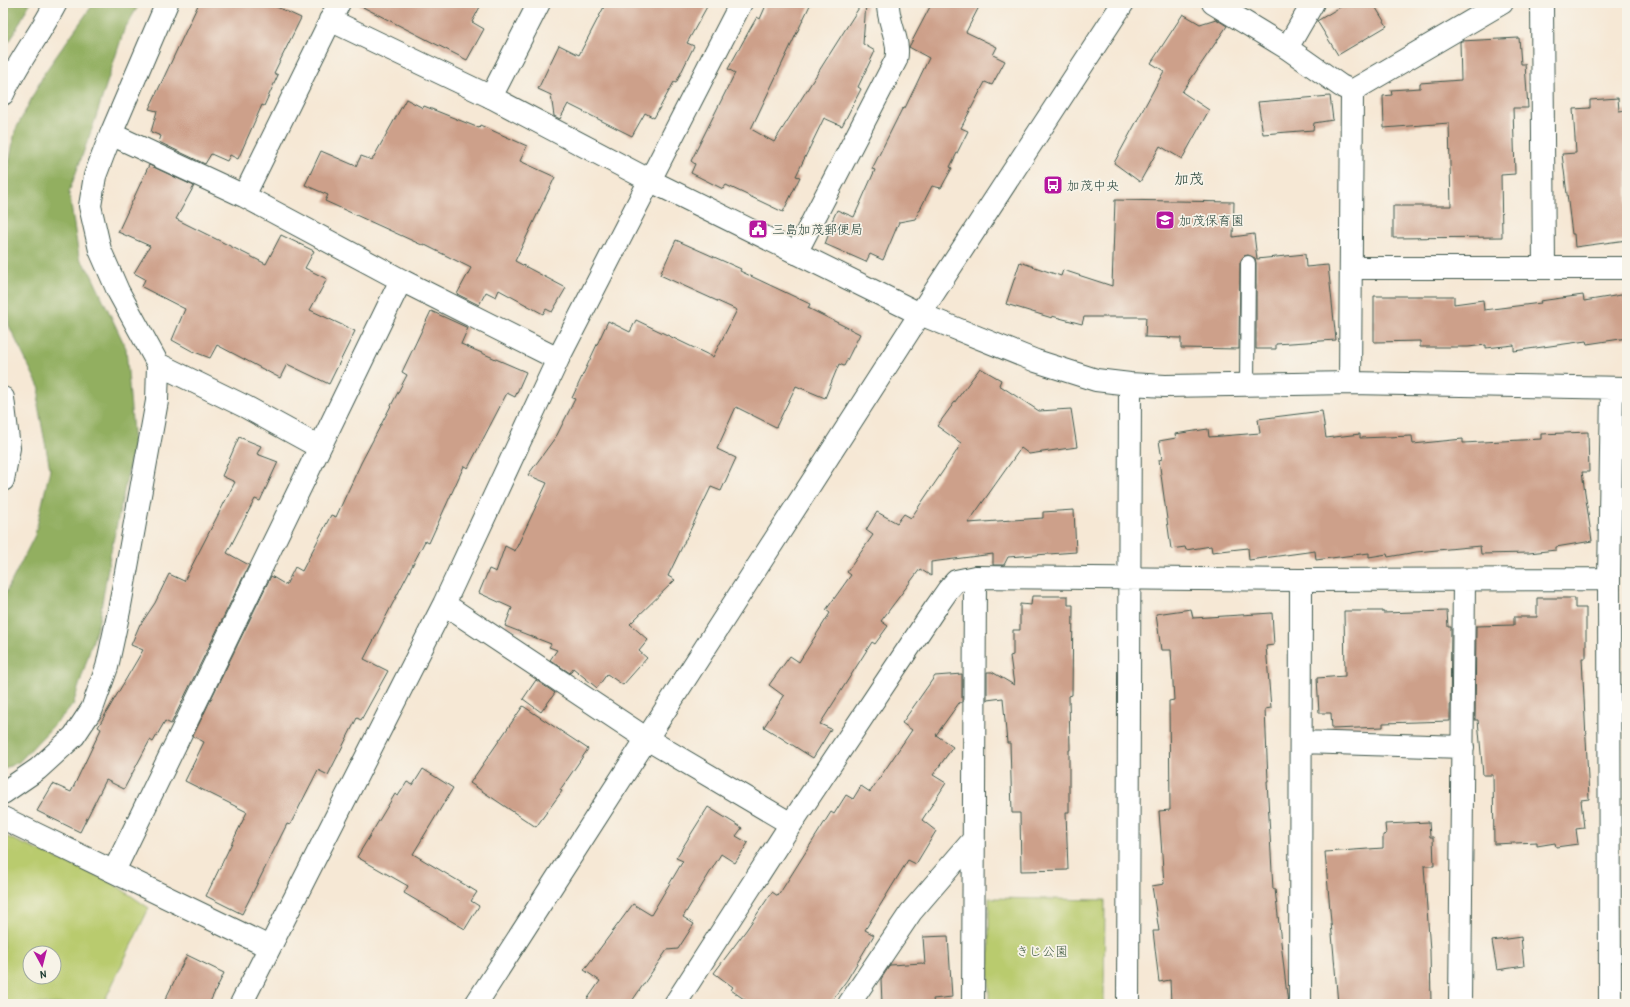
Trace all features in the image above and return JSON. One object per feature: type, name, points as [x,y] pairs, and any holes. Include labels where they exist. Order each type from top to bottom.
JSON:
[{"type":"street","points":[[3,94],[10,78],[40,32],[56,3]]},
{"type":"street","points":[[3,793],[38,769],[74,736],[92,709],[107,667],[119,611],[145,476],[157,400],[158,364],[118,291],[100,250],[90,206],[95,176],[111,134],[167,3]]},
{"type":"street","points":[[491,97],[539,3]]},
{"type":"street","points":[[241,1004],[444,604],[558,359],[741,3]]},
{"type":"street","points":[[796,253],[896,60],[898,51],[888,16],[888,3]]},
{"type":"street","points":[[476,1004],[920,314],[1123,3]]},
{"type":"street","points":[[1213,3],[1287,48],[1341,86],[1352,91]]},
{"type":"street","points":[[1287,48],[1313,3]]},
{"type":"street","points":[[1352,91],[1502,3]]},
{"type":"street","points":[[1542,3],[1544,268]]},
{"type":"street","points":[[244,196],[334,12],[649,180],[920,314],[1057,368],[1096,380],[1165,386],[1350,383],[1619,388],[1609,579],[1610,1004]]},
{"type":"street","points":[[1350,383],[1352,91]]},
{"type":"street","points":[[111,134],[244,196],[401,280],[558,359]]},
{"type":"street","points":[[1351,268],[1627,268]]},
{"type":"street","points":[[114,871],[401,280]]},
{"type":"street","points":[[158,364],[246,408],[319,447]]},
{"type":"street","points":[[1128,1004],[1130,384]]},
{"type":"street","points":[[3,398],[9,448],[3,480]]},
{"type":"street","points":[[675,1004],[791,824],[948,590],[956,582],[975,577],[1301,580],[1609,579]]},
{"type":"street","points":[[973,1004],[975,577]]},
{"type":"street","points":[[1300,1004],[1301,580]]},
{"type":"street","points":[[1460,1004],[1464,580]]},
{"type":"street","points":[[444,604],[647,739],[791,824]]},
{"type":"street","points":[[1301,742],[1463,747]]},
{"type":"street","points":[[3,818],[269,947]]},
{"type":"street","points":[[849,1004],[911,912],[973,840]]},
{"type":"lane","points":[[1247,385],[1248,263]]},
{"type":"green space","points":[[3,3],[30,3],[10,41],[3,44]]},
{"type":"green space","points":[[94,3],[140,3],[124,30],[93,126],[69,192],[79,257],[91,274],[126,348],[134,445],[110,556],[99,621],[73,705],[19,762],[3,769],[3,598],[35,535],[50,469],[38,405],[40,389],[9,326],[3,257],[3,197],[15,131],[45,72]]},
{"type":"green space","points":[[3,835],[111,882],[149,908],[103,1004],[3,1004]]},
{"type":"green space","name":"きじ公園","points":[[989,898],[1105,900],[1104,1004],[989,1004]]},
{"type":"building","points":[[199,3],[268,3],[301,18],[274,73],[278,75],[264,106],[262,105],[238,159],[230,155],[227,161],[211,154],[205,164],[159,142],[161,136],[151,132],[157,111],[149,109]]},
{"type":"building","points":[[355,3],[482,3],[472,22],[484,29],[467,60]]},
{"type":"building","points":[[606,3],[709,3],[687,43],[694,46],[676,83],[674,82],[654,118],[645,113],[632,136],[568,104],[560,119],[554,116],[551,95],[538,89],[559,45],[579,55]]},
{"type":"building","points":[[767,3],[811,3],[751,129],[774,142],[862,3],[866,3],[863,44],[875,51],[858,87],[861,89],[842,126],[824,118],[796,176],[800,177],[783,212],[726,185],[723,189],[691,173],[695,164],[691,161],[735,73],[728,69],[757,17],[760,19]]},
{"type":"building","points":[[932,3],[981,3],[966,32],[997,47],[993,55],[1005,61],[992,85],[985,82],[961,128],[968,131],[950,167],[952,168],[941,188],[932,186],[915,219],[899,222],[883,260],[870,254],[866,262],[825,244],[829,233],[827,232],[837,210],[854,217],[875,170],[872,169],[902,109],[905,108],[929,58],[909,47]]},
{"type":"building","points":[[1347,3],[1373,3],[1387,26],[1338,55],[1317,21]]},
{"type":"building","points":[[1183,14],[1200,24],[1216,19],[1227,26],[1182,92],[1209,110],[1182,159],[1160,146],[1140,182],[1114,163],[1164,71],[1151,63]]},
{"type":"building","points":[[1519,38],[1521,64],[1525,64],[1528,108],[1513,108],[1515,174],[1501,175],[1502,237],[1393,238],[1393,206],[1451,206],[1449,123],[1384,128],[1383,96],[1392,95],[1391,90],[1420,88],[1420,83],[1461,80],[1461,41]]},
{"type":"building","points":[[1330,96],[1333,120],[1314,123],[1313,130],[1263,134],[1258,102]]},
{"type":"building","points":[[1618,98],[1619,111],[1627,110],[1627,240],[1575,247],[1562,154],[1576,153],[1573,109],[1590,108],[1590,100]]},
{"type":"building","points":[[406,99],[423,108],[424,106],[479,128],[480,125],[527,146],[520,161],[555,177],[515,261],[566,288],[552,312],[546,309],[543,314],[499,290],[496,297],[486,292],[479,305],[457,294],[471,268],[423,244],[422,245],[325,201],[328,195],[305,185],[321,151],[356,166],[361,156],[372,160]]},
{"type":"building","points":[[149,165],[194,186],[176,219],[266,264],[281,235],[314,251],[305,268],[327,279],[310,310],[355,331],[329,384],[287,364],[280,378],[217,345],[210,358],[192,351],[172,340],[185,309],[142,287],[145,279],[134,273],[150,246],[118,232]]},
{"type":"building","points":[[1115,200],[1234,202],[1233,237],[1254,234],[1257,259],[1305,254],[1306,267],[1328,265],[1336,340],[1276,344],[1276,349],[1256,349],[1256,263],[1255,258],[1248,255],[1244,256],[1240,263],[1239,349],[1181,348],[1181,338],[1145,337],[1146,317],[1084,317],[1082,324],[1052,316],[1052,318],[1006,304],[1020,262],[1061,276],[1063,270],[1112,286]]},
{"type":"building","points":[[676,240],[741,269],[740,271],[810,304],[808,308],[860,334],[844,366],[839,364],[825,398],[796,386],[776,427],[736,407],[717,449],[736,458],[721,491],[711,487],[668,576],[675,580],[630,624],[648,640],[639,651],[647,658],[623,685],[607,674],[597,688],[573,668],[570,673],[550,660],[557,650],[549,647],[551,644],[505,626],[512,608],[479,593],[489,569],[496,572],[505,546],[515,551],[547,483],[528,475],[557,435],[575,399],[572,398],[608,321],[630,332],[636,320],[713,357],[737,310],[660,275]]},
{"type":"building","points":[[1627,294],[1627,338],[1587,344],[1586,341],[1514,351],[1514,345],[1486,348],[1486,345],[1468,347],[1420,347],[1420,341],[1374,342],[1374,296],[1454,296],[1454,304],[1483,300],[1484,310],[1541,303],[1540,301],[1583,295],[1584,301]]},
{"type":"building","points":[[431,311],[468,328],[461,344],[526,372],[515,397],[507,393],[468,468],[464,466],[429,543],[425,541],[364,659],[388,671],[361,720],[357,718],[328,775],[318,770],[290,825],[287,824],[242,914],[206,896],[247,812],[185,781],[204,742],[193,736],[271,576],[286,585],[295,567],[302,571],[331,515],[336,517],[361,463],[407,375],[402,372]]},
{"type":"building","points":[[980,368],[1001,380],[999,385],[1039,411],[1071,409],[1077,447],[1029,454],[1021,448],[968,523],[1043,518],[1043,512],[1074,510],[1076,552],[1008,557],[1004,565],[993,565],[993,554],[931,562],[931,576],[920,569],[881,621],[888,626],[875,644],[872,642],[820,724],[831,729],[813,758],[764,727],[784,696],[769,685],[790,656],[799,662],[830,613],[826,610],[851,575],[847,572],[873,535],[866,530],[877,512],[897,523],[904,514],[911,518],[956,452],[961,443],[937,426]]},
{"type":"building","points":[[1322,411],[1326,438],[1360,434],[1360,438],[1412,436],[1413,444],[1463,439],[1463,443],[1541,439],[1541,434],[1588,432],[1589,472],[1582,472],[1592,541],[1556,547],[1556,550],[1529,553],[1481,554],[1480,546],[1416,552],[1388,557],[1387,554],[1369,557],[1369,553],[1316,560],[1315,551],[1249,560],[1248,548],[1212,552],[1211,546],[1186,550],[1185,547],[1171,549],[1159,460],[1162,459],[1159,441],[1176,438],[1175,434],[1208,429],[1209,437],[1260,433],[1258,419]]},
{"type":"building","points":[[239,437],[261,446],[257,454],[278,462],[260,501],[255,499],[227,553],[249,565],[171,724],[165,721],[153,742],[150,740],[124,789],[106,780],[80,832],[37,811],[53,784],[71,792],[101,729],[98,727],[143,650],[131,645],[140,624],[155,603],[169,574],[184,581],[235,482],[222,476]]},
{"type":"building","points":[[1032,596],[1068,596],[1068,605],[1073,605],[1072,695],[1069,696],[1069,812],[1066,812],[1068,870],[1021,871],[1020,813],[1012,813],[1010,743],[1007,743],[1003,698],[987,700],[987,672],[992,672],[1014,685],[1010,656],[1013,655],[1013,630],[1020,630],[1020,604],[1031,605]]},
{"type":"building","points":[[1537,598],[1575,598],[1575,608],[1586,608],[1586,658],[1582,658],[1589,799],[1581,800],[1584,828],[1576,829],[1578,844],[1556,847],[1555,843],[1537,846],[1537,842],[1494,844],[1493,775],[1483,775],[1478,720],[1475,720],[1476,626],[1514,625],[1514,617],[1537,617]]},
{"type":"building","points":[[1191,609],[1193,618],[1272,613],[1274,645],[1266,646],[1271,708],[1265,709],[1267,781],[1273,889],[1275,889],[1288,1004],[1171,1004],[1170,980],[1159,982],[1153,931],[1159,931],[1152,886],[1164,884],[1159,811],[1170,810],[1169,701],[1174,700],[1171,650],[1161,650],[1156,614]]},
{"type":"building","points":[[1344,611],[1383,611],[1383,613],[1447,611],[1448,627],[1451,627],[1450,721],[1383,723],[1383,727],[1332,729],[1331,713],[1319,713],[1317,678],[1345,676]]},
{"type":"building","points":[[962,674],[962,702],[959,703],[936,735],[953,747],[933,775],[946,783],[922,820],[936,831],[916,864],[908,860],[865,930],[874,935],[847,980],[829,1004],[751,1004],[731,990],[733,987],[714,973],[747,929],[772,892],[778,896],[831,812],[834,814],[846,795],[853,799],[861,786],[870,792],[912,730],[902,723],[935,676]]},
{"type":"building","points":[[536,680],[555,693],[541,712],[523,699]]},
{"type":"building","points":[[523,706],[588,749],[560,790],[562,791],[536,827],[470,783]]},
{"type":"building","points":[[423,769],[453,788],[413,854],[477,892],[471,901],[479,906],[465,929],[404,893],[408,886],[357,857],[395,794],[398,796],[407,782],[413,785]]},
{"type":"building","points":[[708,807],[742,828],[736,836],[748,843],[735,863],[721,854],[683,917],[694,924],[678,949],[667,950],[630,1004],[584,1004],[600,981],[584,970],[633,904],[651,915],[683,861],[676,858]]},
{"type":"building","points":[[1429,822],[1430,837],[1433,837],[1434,866],[1424,866],[1430,951],[1431,1004],[1361,1004],[1361,1002],[1338,1004],[1325,852],[1383,848],[1383,835],[1386,834],[1385,824]]},
{"type":"building","points":[[948,936],[952,997],[933,999],[934,1004],[882,1004],[881,979],[890,965],[922,963],[925,965],[923,937]]},
{"type":"building","points":[[1521,937],[1524,966],[1497,970],[1492,941]]},
{"type":"building","points":[[187,955],[224,973],[209,1004],[163,1004]]},
{"type":"place","name":"加茂中央","points":[[1053,185]]},
{"type":"place","name":"加茂保育園","points":[[1165,220]]},
{"type":"place","name":"三島加茂郵便局","points":[[758,229]]},
{"type":"district","name":"加茂","points":[[1189,178]]}]
